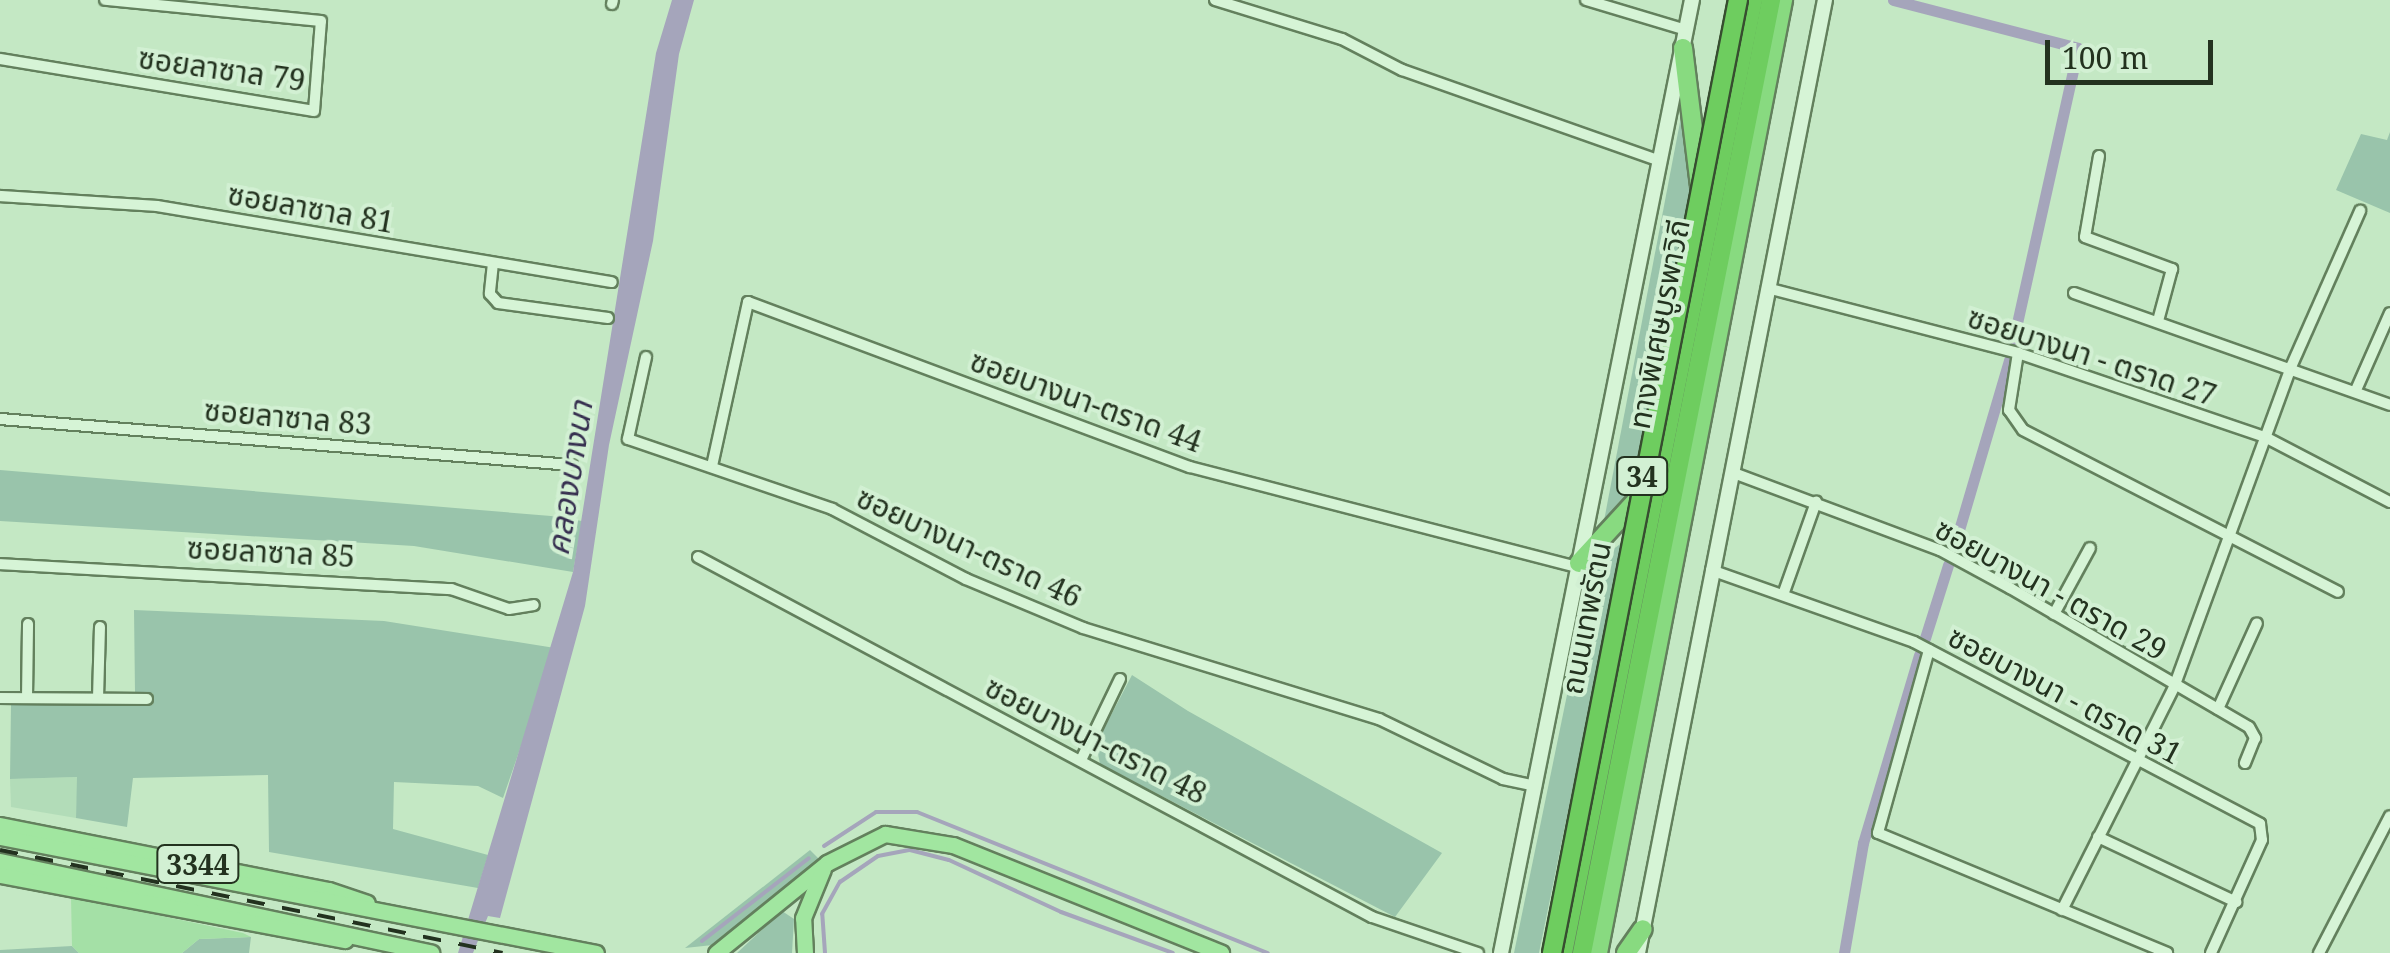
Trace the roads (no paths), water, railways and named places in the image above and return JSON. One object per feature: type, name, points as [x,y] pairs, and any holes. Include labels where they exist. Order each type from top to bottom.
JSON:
[{"type":"highway","points":[[1548,953],[1739,0]]},
{"type":"highway","name":"ถนนเทพรัตน","points":[[1548,953],[1739,0]]},
{"type":"highway","name":"ทางพิเศษบูรพาวิถี","points":[[1563,953],[1752,0]]},
{"type":"highway","name":"ทางพิเศษบูรพาวิถี","points":[[1582,953],[1770,0]]},
{"type":"highway","name":"34","points":[[1598,953],[1783,0]]},
{"type":"highway","points":[[1684,39],[1700,192]]},
{"type":"highway","points":[[1578,565],[1637,500]]},
{"type":"highway","points":[[1626,953],[1643,929]]},
{"type":"main road","name":"ถนนเทพรัตน","points":[[1501,953],[1692,0]]},
{"type":"main road","points":[[1638,953],[1826,0]]},
{"type":"main road","name":"3344","points":[[0,825],[329,890],[394,913]]},
{"type":"main road","points":[[716,953],[824,866],[885,834],[919,835],[1221,953]]},
{"type":"main road","name":"3344","points":[[0,837],[164,873],[596,953]]},
{"type":"main road","name":"3344","points":[[0,861],[431,953]]},
{"type":"main road","points":[[805,953],[804,918],[824,866]]},
{"type":"main road","name":"3344","points":[[0,875],[322,938],[384,944]]},
{"type":"street","name":"ซอยลาซาล 79","points":[[0,59],[314,111],[321,21],[104,0]]},
{"type":"street","points":[[1215,0],[1342,39],[1402,70],[1660,161]]},
{"type":"street","points":[[1586,0],[1684,39]]},
{"type":"street","points":[[2098,156],[2085,237],[2172,269],[2158,322]]},
{"type":"street","name":"ซอยลาซาล 81","points":[[0,196],[158,206],[612,282]]},
{"type":"street","points":[[2062,910],[2174,686],[2234,534],[2291,367],[2360,211]]},
{"type":"street","points":[[494,263],[490,294],[498,303],[608,318]]},
{"type":"street","name":"ซอยบางนา - ตราด 27","points":[[1767,288],[2018,352],[2265,437],[2390,502]]},
{"type":"street","points":[[2074,293],[2390,405]]},
{"type":"street","name":"ซอยบางนา-ตราด 44","points":[[712,466],[748,302],[1190,467],[1578,565]]},
{"type":"street","points":[[2356,390],[2390,312]]},
{"type":"street","points":[[2018,352],[2009,410],[2016,425],[2234,534],[2338,592]]},
{"type":"street","name":"ซอยบางนา-ตราด 46","points":[[646,357],[628,438],[832,509],[966,579],[1084,628],[1379,719],[1503,780],[1536,786]]},
{"type":"street","name":"ซอยลาซาล 83","points":[[0,419],[572,465]]},
{"type":"street","name":"ซอยบางนา - ตราด 29","points":[[1730,472],[1940,550],[2054,614],[2253,732],[2245,763]]},
{"type":"street","points":[[1784,592],[1816,502]]},
{"type":"street","points":[[2054,614],[2090,548]]},
{"type":"street","name":"ซอยบางนา-ตราด 48","points":[[698,557],[1372,917],[1478,953]]},
{"type":"street","name":"ซอยลาซาล 85","points":[[0,564],[452,589],[502,607],[534,605]]},
{"type":"street","name":"ซอยบางนา - ตราด 31","points":[[1711,570],[1784,592],[1929,650],[2262,828],[2236,902],[2211,953]]},
{"type":"street","points":[[2218,709],[2257,623]]},
{"type":"street","points":[[27,698],[28,624]]},
{"type":"street","points":[[98,698],[100,627]]},
{"type":"street","points":[[1929,650],[1878,833],[2167,953]]},
{"type":"street","points":[[1081,760],[1120,679]]},
{"type":"street","points":[[0,698],[148,698]]},
{"type":"street","points":[[2319,953],[2390,816]]},
{"type":"street","points":[[2098,837],[2236,902]]},
{"type":"water","points":[[672,0],[694,0],[679,54],[653,241],[609,445],[585,606],[500,918],[488,916],[473,953],[458,953],[573,572],[656,53]]},
{"type":"waterway","points":[[1893,0],[2078,48],[2013,342]]},
{"type":"waterway","points":[[1954,547],[2009,360]]},
{"type":"waterway","points":[[1925,638],[1948,565]]},
{"type":"waterway","points":[[1844,953],[1863,843],[1919,655]]},
{"type":"waterway","points":[[824,846],[876,812],[917,812],[1268,953]]},
{"type":"waterway","points":[[825,953],[822,914],[840,882],[878,856],[910,850],[949,860],[1061,912],[1173,953]]},
{"type":"waterway","points":[[702,941],[809,858]]},
{"type":"railway","points":[[0,850],[503,953]]},
{"type":"water label","name":"คลองบางนา","points":[[569,478]]}]
